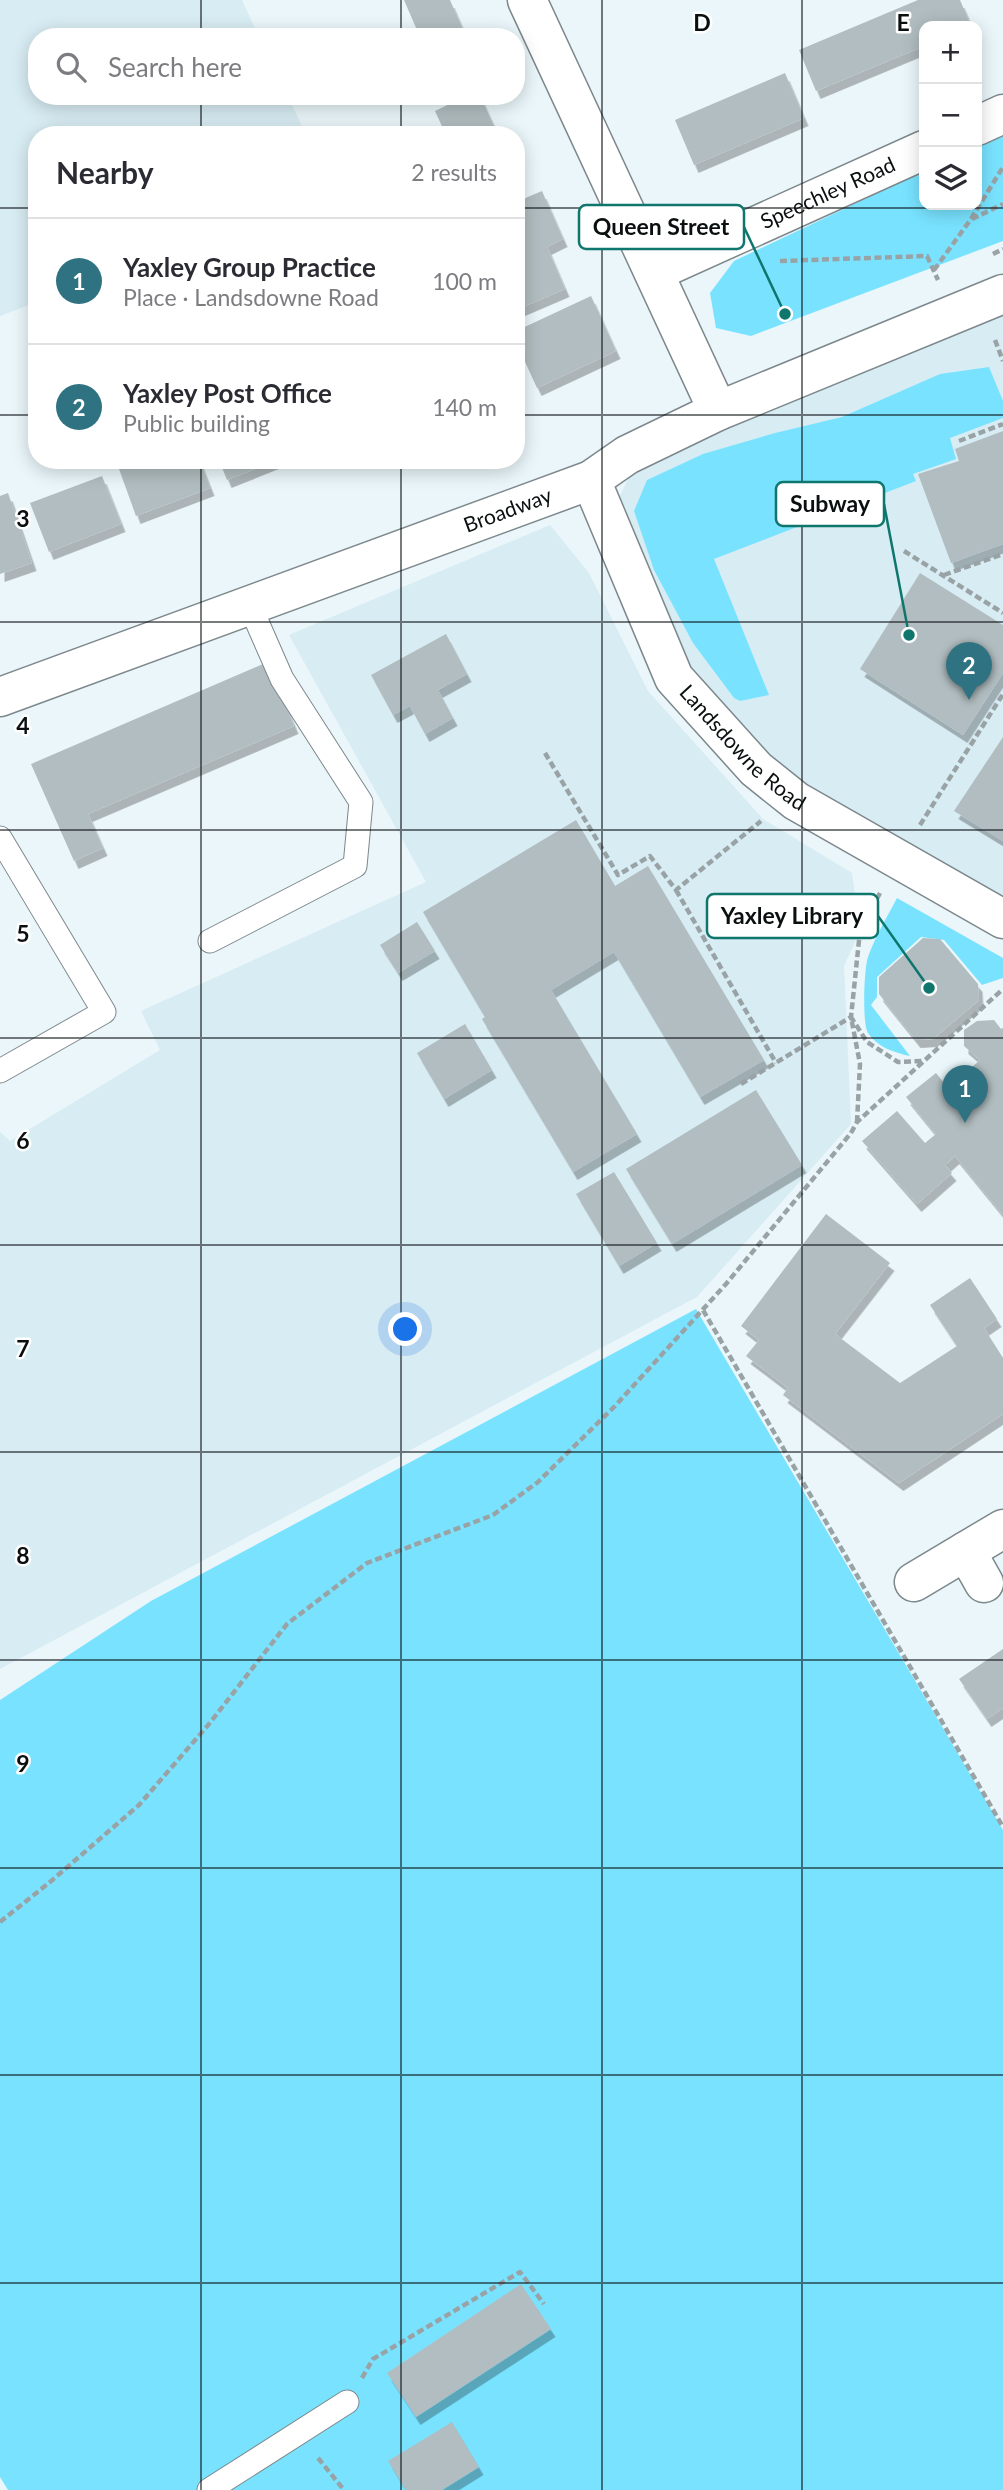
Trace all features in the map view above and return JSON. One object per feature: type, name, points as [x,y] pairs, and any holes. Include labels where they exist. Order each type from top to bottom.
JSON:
[{"type":"street","points":[[527,0],[718,411]]},
{"type":"street","points":[[982,124],[1003,114]]},
{"type":"street","name":"Speechley Road","points":[[654,271],[919,152]]},
{"type":"street","name":"Broadway","points":[[0,698],[591,480],[627,454],[718,411],[1003,294]]},
{"type":"street","name":"Landsdowne Road","points":[[591,480],[674,678],[756,769],[796,801],[1003,919]]},
{"type":"street","points":[[914,1582],[975,1567],[1003,1529]]},
{"type":"lane","points":[[210,941],[355,866],[361,802],[282,679],[250,606]]},
{"type":"lane","points":[[0,838],[104,1012],[0,1071]]},
{"type":"lane","points":[[209,2490],[347,2402]]},
{"type":"path","points":[[934,270],[971,219],[1003,167]]},
{"type":"path","points":[[971,219],[1003,204]]},
{"type":"path","points":[[770,261],[927,256],[954,315]]},
{"type":"path","points":[[959,441],[1003,424]]},
{"type":"path","points":[[904,551],[1003,613]]},
{"type":"path","points":[[944,576],[1003,554]]},
{"type":"path","points":[[857,1122],[860,1064],[851,1017],[860,931],[898,859],[1003,694]]},
{"type":"path","points":[[545,753],[618,875],[650,856],[676,890],[776,1063]]},
{"type":"path","points":[[676,890],[763,819],[796,801]]},
{"type":"path","points":[[0,1922],[139,1805],[209,1724],[287,1624],[367,1563],[493,1515],[538,1482],[615,1406],[703,1310],[851,1133],[857,1122],[1003,989]]},
{"type":"path","points":[[851,1017],[867,1042],[898,1062],[924,1061]]},
{"type":"path","points":[[741,1084],[851,1017]]},
{"type":"path","points":[[703,1310],[1003,1828]]},
{"type":"path","points":[[347,2402],[373,2359],[520,2272],[544,2304]]},
{"type":"path","points":[[298,2433],[344,2490]]},
{"type":"shaded area","points":[[0,0],[242,0],[255,28],[28,28],[28,105],[292,105],[302,126],[28,126],[28,305],[0,316]]},
{"type":"shaded area","points":[[1003,135],[1003,241],[751,336],[716,328],[710,293],[734,261],[919,173],[919,210],[982,210],[982,145]]},
{"type":"shaded area","points":[[1003,311],[1003,905],[829,804],[751,742],[683,658],[616,504],[628,479],[646,461]]},
{"type":"shaded area","points":[[989,367],[1003,401],[1003,418],[950,438],[956,459],[913,474],[916,481],[714,559],[769,695],[740,701],[734,698],[693,643],[654,570],[634,511],[647,480],[703,454],[842,417],[940,374]]},
{"type":"shaded area","points":[[550,525],[589,573],[648,691],[763,819],[852,873],[860,931],[844,966],[851,1124],[697,1297],[0,1669],[0,1132],[10,1141],[160,1050],[141,1011],[426,882],[289,635]]},
{"type":"shaded area","points":[[897,898],[1003,958],[1003,978],[982,985],[944,940],[921,937],[877,977],[877,997],[871,1005],[910,1056],[892,1051],[876,1042],[868,1033],[865,1019],[868,957]]},
{"type":"shaded area","points":[[696,1309],[1003,1830],[1003,2490],[8,2490],[0,2477],[0,1700],[151,1601]]},
{"type":"building","points":[[404,0],[450,0],[462,28],[416,28]]},
{"type":"building","points":[[918,0],[960,0],[969,21],[919,21],[919,48],[816,91],[799,50]]},
{"type":"building","points":[[785,73],[804,118],[694,165],[675,120]]},
{"type":"building","points":[[447,105],[484,105],[494,126],[442,126],[435,111]]},
{"type":"building","points":[[542,191],[563,239],[547,247],[565,289],[525,306],[525,198]]},
{"type":"building","points":[[591,296],[616,351],[537,388],[525,362],[525,327]]},
{"type":"building","points":[[1003,431],[1003,544],[951,563],[918,474],[959,461],[955,449]]},
{"type":"building","points":[[119,469],[203,469],[210,488],[136,516]]},
{"type":"building","points":[[223,469],[254,469],[227,480]]},
{"type":"building","points":[[102,476],[121,524],[49,552],[30,503]]},
{"type":"building","points":[[8,493],[32,563],[0,574],[0,496]]},
{"type":"building","points":[[920,573],[1003,625],[1003,673],[963,735],[860,669]]},
{"type":"building","points":[[446,634],[467,674],[438,690],[453,718],[425,734],[410,706],[393,715],[371,675]]},
{"type":"building","points":[[270,661],[290,708],[287,709],[294,726],[88,814],[103,848],[74,861],[31,764]]},
{"type":"building","points":[[1003,737],[1003,841],[954,811]]},
{"type":"building","points":[[576,820],[615,886],[648,866],[764,1060],[700,1097],[614,952],[551,990],[637,1134],[573,1172],[482,1019],[485,1017],[423,912]]},
{"type":"building","points":[[417,922],[435,951],[398,973],[380,945]]},
{"type":"building","points":[[923,938],[940,939],[978,984],[979,1000],[933,1039],[916,1040],[879,994],[879,977]]},
{"type":"building","points":[[994,1020],[1003,1028],[1003,1215],[955,1156],[945,1165],[952,1173],[917,1204],[862,1141],[897,1111],[925,1143],[936,1134],[906,1097],[936,1073],[948,1088],[980,1060],[964,1046],[964,1030],[977,1021]]},
{"type":"building","points":[[465,1024],[492,1070],[444,1099],[417,1053]]},
{"type":"building","points":[[756,1090],[802,1165],[672,1244],[626,1169]]},
{"type":"building","points":[[614,1172],[657,1243],[619,1266],[576,1194]]},
{"type":"building","points":[[826,1214],[890,1263],[835,1334],[900,1383],[957,1346],[930,1305],[970,1278],[997,1319],[984,1328],[1003,1358],[1003,1414],[899,1483],[783,1395],[788,1388],[746,1356],[759,1340],[741,1326]]},
{"type":"building","points":[[1003,1649],[1003,1708],[987,1719],[959,1679]]},
{"type":"building","points":[[521,2284],[551,2329],[416,2417],[387,2373]]},
{"type":"building","points":[[452,2422],[479,2467],[442,2490],[406,2490],[388,2461]]},
{"type":"place","name":"Queen Street","points":[[785,314]]},
{"type":"place","name":"Subway","points":[[909,635]]},
{"type":"place","name":"Yaxley Post Office","points":[[969,700]]},
{"type":"place","name":"Yaxley Library","points":[[929,988]]},
{"type":"place","name":"Yaxley Group Practice","points":[[965,1123]]}]
